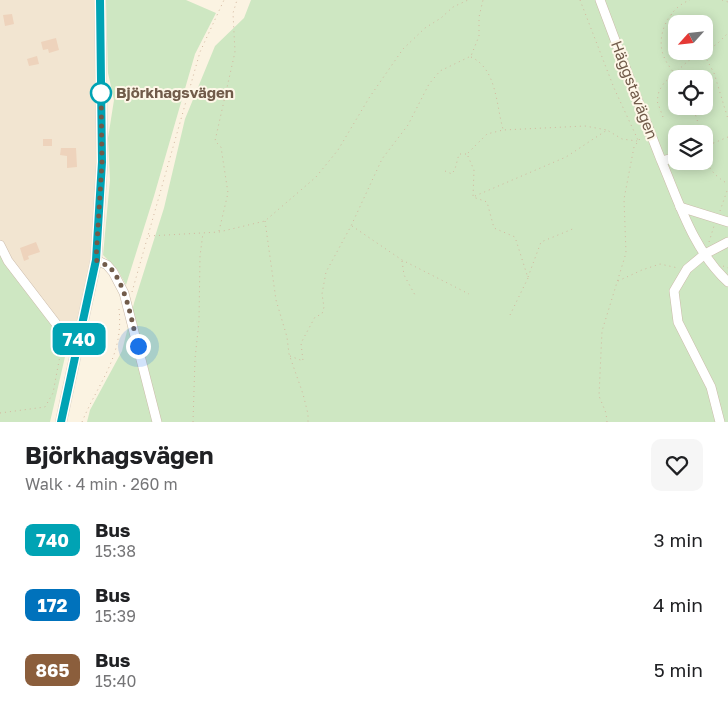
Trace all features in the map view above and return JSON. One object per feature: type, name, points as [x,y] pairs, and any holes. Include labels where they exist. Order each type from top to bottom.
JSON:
[{"type":"main road","points":[[61,422],[73,340],[96,260],[102,162],[100,0]]},
{"type":"street","name":"Häggstavägen","points":[[600,0],[680,207],[695,239],[716,270],[728,282]]},
{"type":"street","points":[[662,161],[668,159]]},
{"type":"street","points":[[680,207],[728,222]]},
{"type":"street","points":[[720,422],[711,387],[678,322],[674,291],[687,269],[705,254],[728,242]]},
{"type":"street","points":[[0,245],[8,261],[73,340]]},
{"type":"street","points":[[96,260],[106,265],[116,274],[125,297],[157,422]]},
{"type":"path","points":[[82,422],[113,361],[120,327],[119,307],[125,297],[131,295],[200,52],[224,0]]},
{"type":"path","points":[[219,232],[228,193],[221,147],[215,140],[235,52],[233,13],[237,0]]},
{"type":"path","points":[[148,236],[219,232],[265,221],[310,183],[338,150],[369,98],[404,49],[425,28],[441,18],[453,7],[468,0]]},
{"type":"path","points":[[290,356],[303,361],[302,343],[315,317],[322,314],[326,272],[351,226],[382,159],[408,126],[429,84],[440,71],[471,56],[479,36],[479,17],[483,0]]},
{"type":"path","points":[[580,0],[614,88],[638,141]]},
{"type":"path","points":[[672,70],[664,58],[661,46],[662,34],[671,14],[677,7],[690,0]]},
{"type":"path","points":[[722,0],[728,2]]},
{"type":"path","points":[[713,46],[728,33]]},
{"type":"path","points":[[471,56],[481,61],[492,81],[503,130]]},
{"type":"path","points":[[679,70],[690,60]]},
{"type":"path","points":[[707,60],[714,73],[728,120]]},
{"type":"path","points":[[663,117],[657,101],[659,91],[668,80]]},
{"type":"path","points":[[445,171],[452,174],[458,154],[467,154],[486,134],[503,130],[585,126],[607,130],[622,139],[638,141]]},
{"type":"path","points":[[474,197],[566,157],[607,130]]},
{"type":"path","points":[[607,422],[606,413],[599,396],[602,331],[626,253],[624,199],[634,147],[642,135]]},
{"type":"path","points":[[713,143],[728,137]]},
{"type":"path","points":[[467,154],[474,170],[474,197]]},
{"type":"path","points":[[710,170],[728,184]]},
{"type":"path","points":[[474,197],[487,202],[494,228],[515,237],[528,278]]},
{"type":"path","points":[[265,221],[276,300],[290,356],[303,394],[308,422]]},
{"type":"path","points":[[351,226],[402,260],[469,294]]},
{"type":"path","points":[[510,315],[528,278],[540,242],[575,228]]},
{"type":"path","points":[[193,422],[195,359],[199,322],[200,256],[203,233]]},
{"type":"path","points":[[402,260],[404,275],[415,295]]},
{"type":"path","points":[[617,282],[660,264],[687,269]]},
{"type":"path","points":[[0,413],[45,407],[53,393],[62,346],[73,340]]},
{"type":"shaded area","points":[[0,0],[94,0],[98,152],[92,250],[76,333],[70,335],[0,250]]},
{"type":"green space","points":[[106,0],[186,0],[216,13],[195,54],[126,285],[117,269],[103,255],[110,180],[108,138],[114,100],[108,73]]},
{"type":"green space","points":[[251,0],[728,0],[728,422],[87,422],[90,410],[122,351],[134,303],[164,208],[185,119],[215,46],[244,18]]},
{"type":"green space","points":[[0,250],[10,259],[70,335],[50,422],[0,422]]},
{"type":"building","points":[[12,14],[14,24],[5,26],[3,15]]},
{"type":"building","points":[[56,38],[59,50],[49,53],[48,49],[43,50],[41,42]]},
{"type":"building","points":[[37,56],[39,64],[29,66],[27,59]]},
{"type":"building","points":[[43,139],[52,139],[52,146],[43,146]]},
{"type":"building","points":[[61,148],[76,148],[77,167],[67,168],[67,156],[60,155]]},
{"type":"building","points":[[36,242],[40,252],[28,256],[29,259],[24,261],[20,248]]},
{"type":"bus line","name":"740","points":[[61,422],[96,260],[102,162],[100,0]]},
{"type":"place","name":"Björkhagsvägen","points":[[101,93]]},
{"type":"route","points":[[101,93],[101,87],[102,162],[96,260],[106,265],[116,274],[125,297],[138,346]]}]
